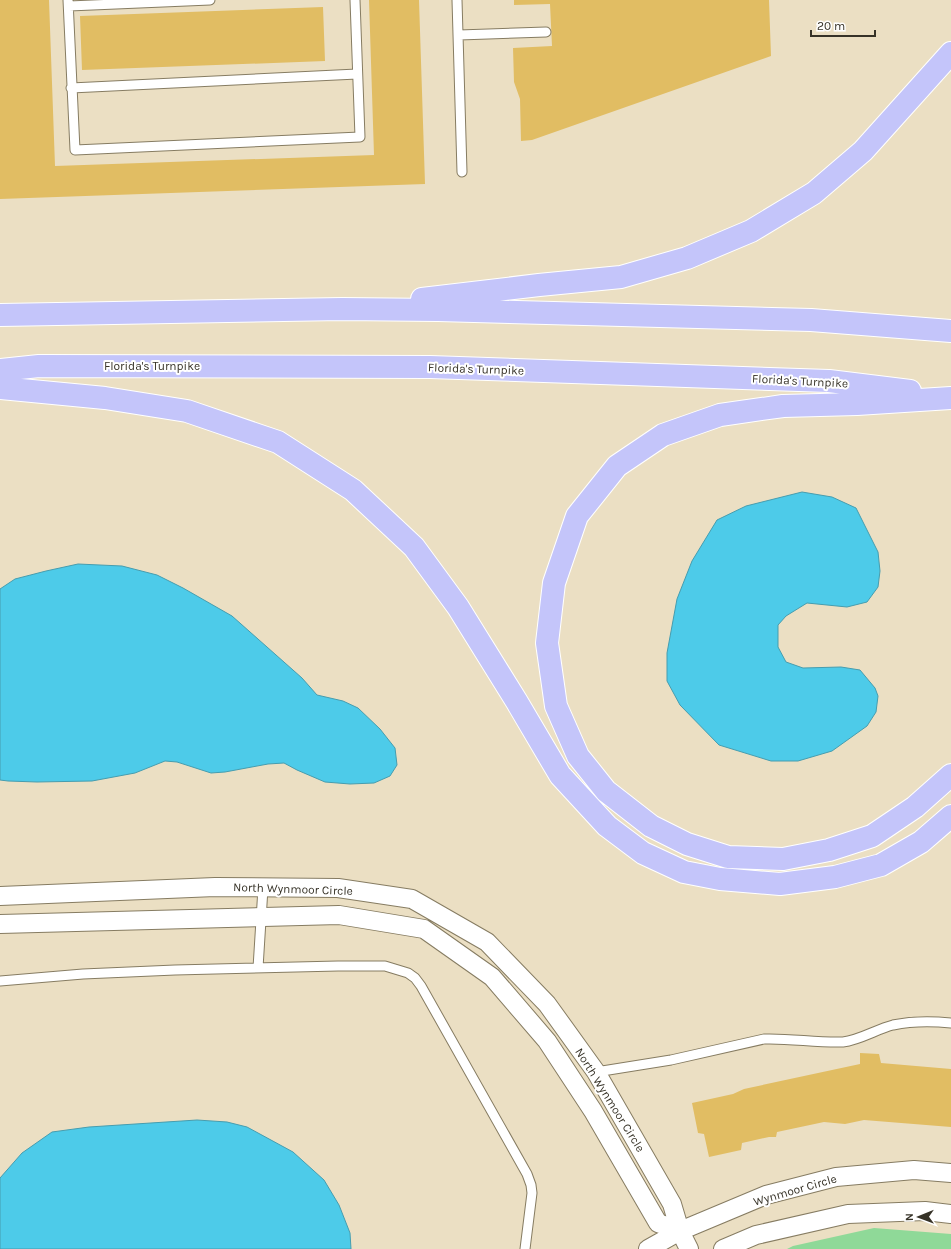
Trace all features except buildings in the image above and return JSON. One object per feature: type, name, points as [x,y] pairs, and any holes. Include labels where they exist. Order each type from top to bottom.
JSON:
[{"type":"highway","points":[[342,309],[539,285],[622,277],[687,258],[751,231],[814,193],[863,151],[951,53]]},
{"type":"highway","points":[[0,315],[342,309],[812,320],[951,331]]},
{"type":"highway","name":"Florida's Turnpike","points":[[0,370],[39,366],[430,367],[829,381],[951,397]]},
{"type":"highway","points":[[0,388],[105,398],[187,411],[278,442],[353,490],[414,547],[458,606],[560,775],[607,826],[643,853],[684,872],[720,879],[780,884],[835,877],[881,865],[921,842],[951,816]]},
{"type":"highway","points":[[951,397],[857,404],[783,406],[720,415],[663,435],[617,466],[577,516],[554,583],[547,643],[556,706],[578,756],[606,791],[651,826],[687,844],[728,857],[782,859],[829,850],[872,836],[916,807],[951,775]]},
{"type":"street","name":"North Wynmoor Circle","points":[[0,896],[215,887],[338,888],[412,899],[487,942],[547,1004],[596,1072],[672,1204],[680,1231],[689,1249]]},
{"type":"street","name":"North Wynmoor Circle","points":[[0,924],[339,915],[424,929],[492,977],[547,1041],[593,1111],[658,1224],[680,1231]]},
{"type":"street","name":"Wynmoor Circle","points":[[648,1249],[680,1231],[766,1195],[836,1177],[914,1170],[951,1173]]},
{"type":"street","points":[[723,1249],[756,1235],[848,1214],[925,1211],[951,1214]]},
{"type":"lane","points":[[210,0],[68,3],[75,150],[360,137],[355,0]]},
{"type":"lane","points":[[457,0],[462,172]]},
{"type":"lane","points":[[459,35],[546,32]]},
{"type":"lane","points":[[72,88],[357,74]]},
{"type":"lane","points":[[258,968],[263,888]]},
{"type":"lane","points":[[0,981],[83,974],[258,968],[385,966],[408,973],[415,978],[421,986],[527,1174],[532,1193],[525,1249]]},
{"type":"lane","points":[[596,1072],[671,1060],[764,1039],[845,1042],[892,1025],[936,1021],[951,1023]]},
{"type":"green space","points":[[874,1228],[951,1234],[951,1249],[787,1249],[793,1246]]},
{"type":"water","points":[[802,492],[832,497],[856,508],[878,552],[880,571],[878,587],[867,602],[847,607],[807,603],[786,616],[778,625],[778,647],[786,662],[803,668],[841,667],[860,670],[875,688],[878,696],[876,712],[867,726],[832,751],[798,761],[771,761],[719,745],[680,705],[667,681],[667,653],[677,599],[692,561],[717,520],[746,506]]},
{"type":"water","points":[[78,564],[122,566],[157,575],[232,616],[302,678],[317,695],[343,701],[358,708],[380,729],[395,748],[397,765],[390,776],[374,783],[350,784],[325,782],[284,763],[211,773],[177,762],[165,761],[135,773],[92,781],[37,782],[0,780],[0,589],[15,579]]},
{"type":"water","points":[[197,1120],[227,1122],[247,1127],[293,1152],[324,1180],[339,1205],[350,1233],[351,1249],[0,1249],[0,1178],[22,1153],[52,1132],[89,1127]]}]
